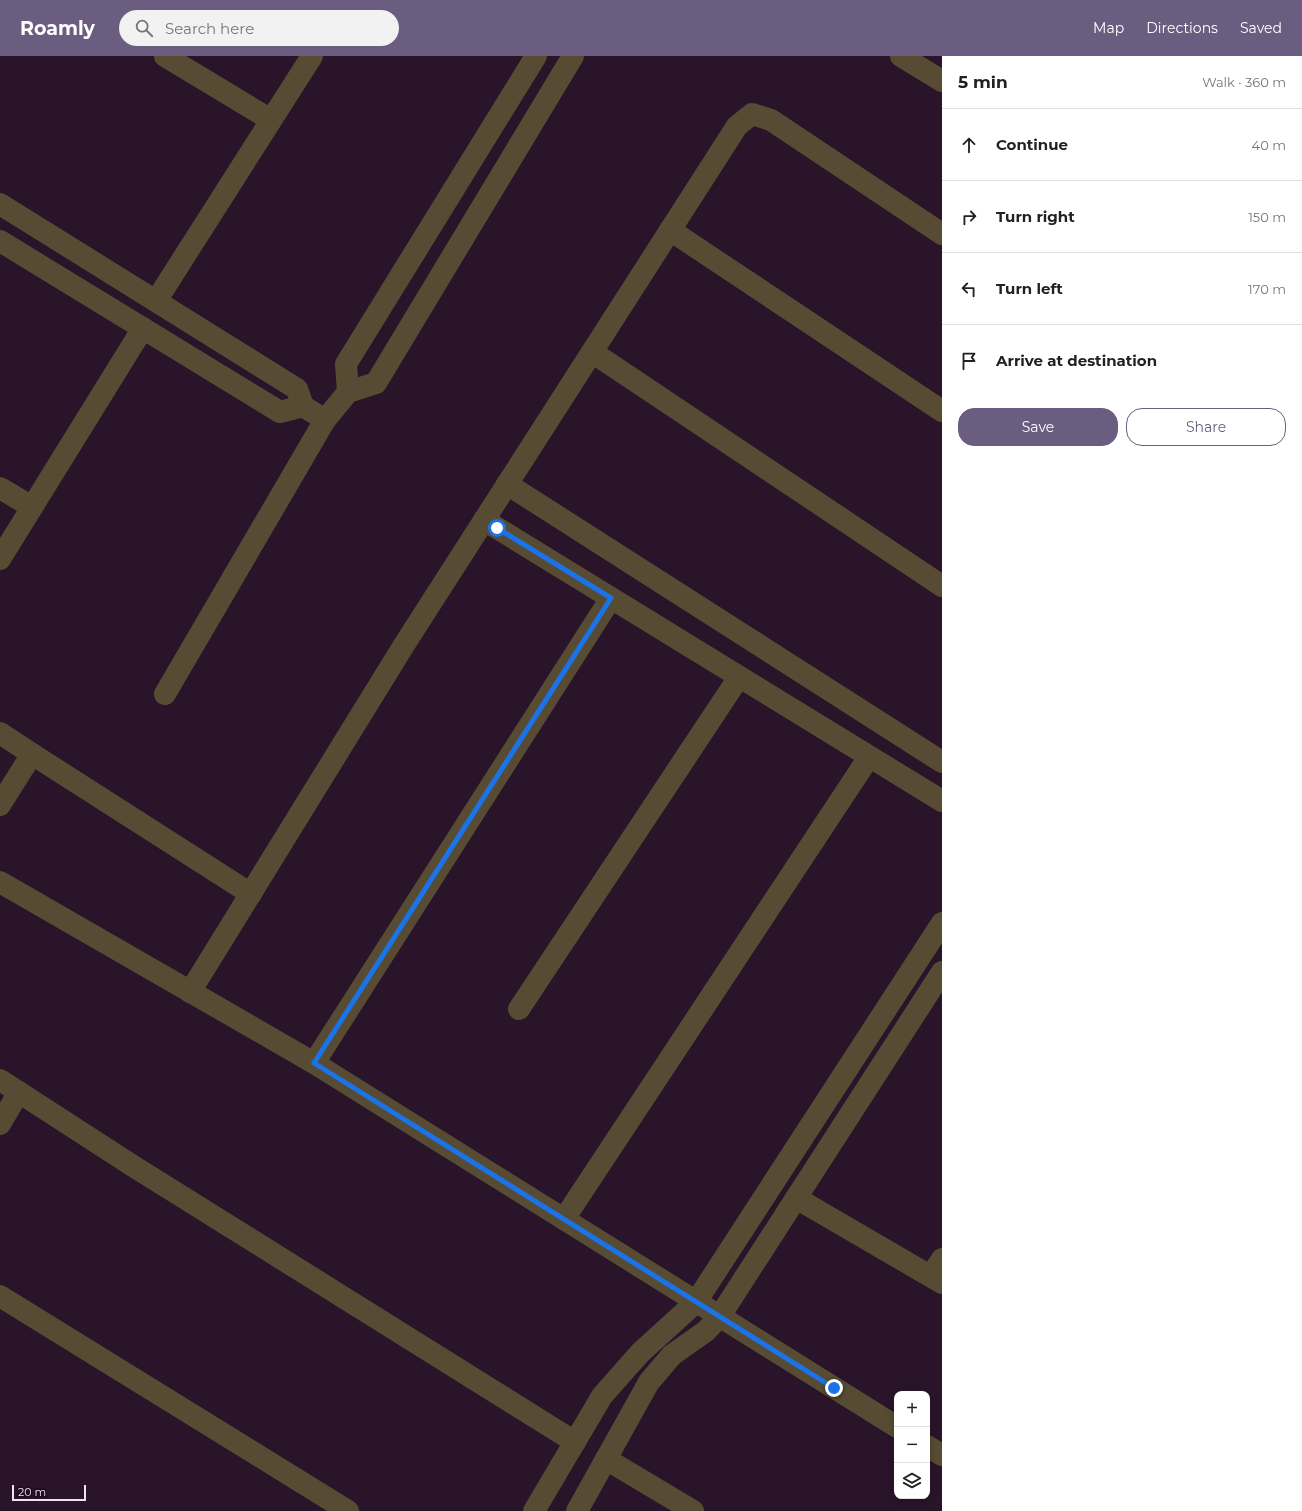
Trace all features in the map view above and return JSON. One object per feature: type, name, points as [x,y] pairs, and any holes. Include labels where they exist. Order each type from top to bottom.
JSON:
[{"type":"street","points":[[164,56],[271,120]]},
{"type":"street","points":[[156,301],[312,56]]},
{"type":"street","points":[[348,392],[346,364],[536,56]]},
{"type":"street","points":[[165,694],[326,420],[348,392],[376,383],[573,56]]},
{"type":"street","points":[[901,56],[942,81]]},
{"type":"street","points":[[190,992],[404,645],[737,126],[752,114],[771,120],[942,234]]},
{"type":"street","points":[[0,204],[297,389],[303,406],[326,420]]},
{"type":"street","points":[[670,230],[942,411]]},
{"type":"street","points":[[0,241],[280,412],[303,406]]},
{"type":"street","points":[[0,559],[143,328]]},
{"type":"street","points":[[592,352],[942,586]]},
{"type":"street","points":[[508,484],[942,762]]},
{"type":"street","points":[[0,488],[32,507]]},
{"type":"street","points":[[484,520],[942,801]]},
{"type":"street","points":[[314,1063],[611,598]]},
{"type":"street","points":[[519,1009],[739,677]]},
{"type":"street","points":[[0,733],[251,894]]},
{"type":"street","points":[[0,805],[32,754]]},
{"type":"street","points":[[564,1219],[869,757]]},
{"type":"street","points":[[0,882],[314,1063],[894,1425]]},
{"type":"street","points":[[534,1511],[602,1396],[640,1353],[696,1302],[942,923]]},
{"type":"street","points":[[577,1511],[649,1382],[672,1355],[706,1331],[720,1316],[942,972]]},
{"type":"street","points":[[0,1080],[133,1166],[575,1442]]},
{"type":"street","points":[[0,1124],[20,1092]]},
{"type":"street","points":[[796,1198],[938,1273]]},
{"type":"street","points":[[0,1296],[31,1317],[348,1511]]},
{"type":"street","points":[[930,1448],[942,1455]]},
{"type":"street","points":[[606,1459],[693,1511]]},
{"type":"route","points":[[497,528],[611,598],[314,1063],[834,1388]]}]
